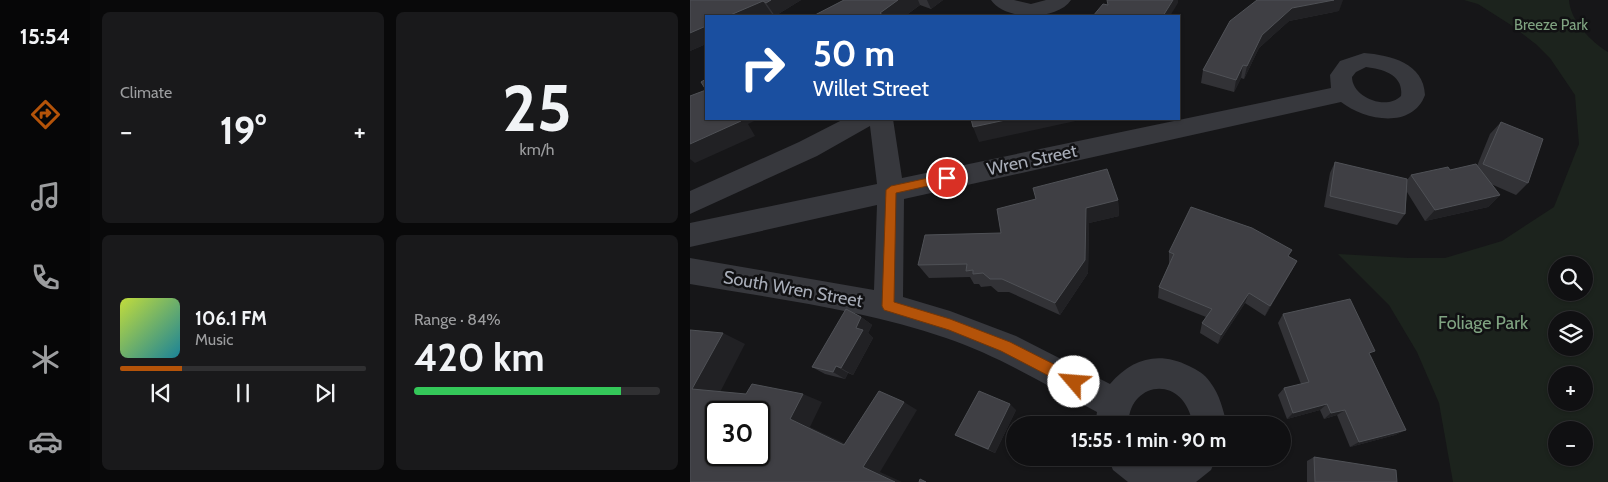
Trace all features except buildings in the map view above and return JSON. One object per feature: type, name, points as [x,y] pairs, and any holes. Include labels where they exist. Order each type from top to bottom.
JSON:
[{"type":"street","points":[[1005,8],[1034,10],[1050,6],[1061,0]]},
{"type":"street","name":"Wren Street","points":[[690,235],[1344,92]]},
{"type":"street","points":[[690,203],[808,148],[861,120]]},
{"type":"street","points":[[881,120],[891,190],[888,306]]},
{"type":"street","name":"South Wren Street","points":[[690,272],[888,306],[950,324],[1005,347],[1114,414],[1124,390],[1136,380],[1150,374],[1165,373],[1180,377],[1193,386],[1203,398],[1209,416]]},
{"type":"street","points":[[1133,466],[1149,474],[1166,475],[1183,470],[1188,466]]},
{"type":"green space","name":"Foliage Park","points":[[1464,0],[1569,0],[1573,15],[1582,30],[1608,52],[1608,482],[1453,482],[1439,403],[1417,352],[1389,305],[1338,254],[1445,258],[1502,241],[1554,207],[1579,144],[1575,95],[1550,58],[1537,45],[1511,25],[1478,4]]},
{"type":"route","points":[[947,178],[891,190],[888,306],[950,324],[1005,347],[1074,382]]},
{"type":"park label","name":"Breeze Park","points":[[1551,25]]}]
